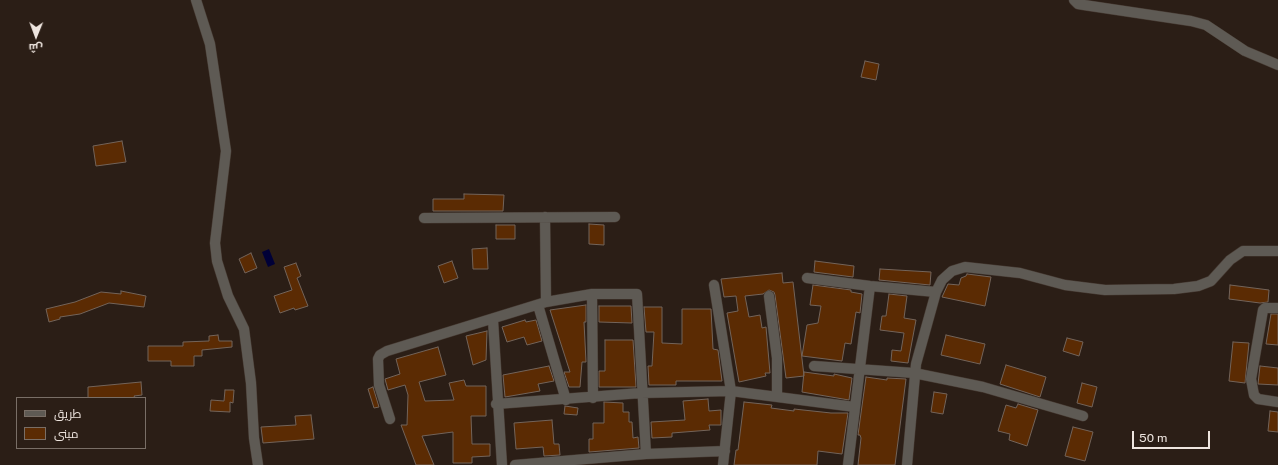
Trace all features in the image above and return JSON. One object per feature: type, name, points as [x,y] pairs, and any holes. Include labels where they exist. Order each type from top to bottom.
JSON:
[{"type":"street","points":[[196,0],[210,44],[226,151],[215,243],[217,261],[228,296],[244,329],[251,383],[254,438],[258,465]]},
{"type":"street","points":[[1074,0],[1078,4],[1191,21],[1206,26],[1245,51],[1278,65]]},
{"type":"street","points":[[545,217],[542,303],[566,400]]},
{"type":"street","points":[[424,218],[615,217]]},
{"type":"street","points":[[908,465],[914,373],[936,292],[942,280],[952,271],[965,267],[1020,273],[1065,285],[1105,290],[1174,289],[1198,286],[1211,281],[1230,260],[1243,251],[1278,252]]},
{"type":"street","points":[[807,278],[936,292]]},
{"type":"street","points":[[714,285],[731,391],[723,465]]},
{"type":"street","points":[[848,465],[870,286]]},
{"type":"street","points":[[592,294],[593,398]]},
{"type":"street","points":[[390,419],[379,385],[378,359],[380,355],[387,351],[493,320],[542,303],[592,294],[637,294],[641,393],[646,454]]},
{"type":"street","points":[[769,296],[778,358],[777,397]]},
{"type":"street","points":[[1278,308],[1266,308],[1263,310],[1251,379],[1254,396],[1258,399],[1278,402]]},
{"type":"street","points":[[493,320],[496,404],[502,465]]},
{"type":"street","points":[[814,366],[914,373],[983,387],[1083,416]]},
{"type":"street","points":[[496,404],[593,398],[641,393],[731,391],[855,407]]},
{"type":"street","points":[[514,465],[646,454],[725,451]]},
{"type":"shaded area","points":[[269,249],[275,264],[268,267],[262,252]]},
{"type":"building","points":[[865,61],[879,64],[876,80],[861,77]]},
{"type":"building","points":[[122,141],[126,162],[96,166],[93,146]]},
{"type":"building","points":[[464,194],[504,195],[503,211],[433,211],[433,199],[464,199]]},
{"type":"building","points":[[589,224],[604,225],[604,245],[589,244]]},
{"type":"building","points":[[496,225],[515,225],[515,239],[496,239]]},
{"type":"building","points":[[487,248],[488,269],[473,269],[472,249]]},
{"type":"building","points":[[251,253],[257,268],[245,273],[239,259]]},
{"type":"building","points":[[452,261],[458,278],[444,283],[438,266]]},
{"type":"building","points":[[815,261],[854,266],[853,277],[814,272]]},
{"type":"building","points":[[296,263],[301,276],[297,278],[308,306],[295,310],[294,308],[280,313],[274,296],[292,290],[284,267]]},
{"type":"building","points":[[880,269],[931,272],[930,285],[879,280]]},
{"type":"building","points":[[782,273],[783,283],[793,282],[804,376],[786,378],[775,295],[774,292],[769,290],[763,294],[745,296],[749,317],[760,315],[762,328],[766,327],[770,373],[765,373],[766,376],[739,382],[727,313],[738,311],[736,296],[724,297],[721,279]]},
{"type":"building","points":[[967,274],[991,277],[985,306],[942,297],[948,284],[959,285],[961,278]]},
{"type":"building","points":[[813,285],[851,290],[851,292],[862,294],[860,313],[856,312],[851,344],[845,343],[842,361],[802,356],[807,325],[818,323],[821,306],[810,305]]},
{"type":"building","points":[[1230,285],[1269,290],[1268,302],[1260,303],[1229,299]]},
{"type":"building","points":[[121,291],[146,296],[144,307],[109,303],[80,314],[60,317],[60,319],[49,322],[46,309],[75,302],[101,292],[121,294]]},
{"type":"building","points":[[889,294],[907,296],[904,318],[916,320],[908,363],[891,361],[892,350],[901,351],[904,333],[880,330],[882,316],[886,316]]},
{"type":"building","points":[[586,305],[586,322],[584,322],[586,362],[582,362],[580,387],[569,387],[564,372],[570,372],[550,310]]},
{"type":"building","points":[[599,306],[631,306],[632,323],[599,322]]},
{"type":"building","points":[[644,307],[662,307],[662,343],[682,344],[682,309],[711,309],[713,349],[718,350],[722,381],[676,381],[676,385],[649,385],[648,366],[652,366],[654,332],[646,332]]},
{"type":"building","points":[[1271,314],[1278,314],[1278,345],[1266,344]]},
{"type":"building","points":[[525,320],[526,322],[536,320],[542,341],[527,345],[524,337],[507,342],[502,327]]},
{"type":"building","points":[[487,331],[486,360],[473,365],[466,336]]},
{"type":"building","points":[[218,335],[219,341],[232,341],[232,347],[202,350],[202,356],[194,356],[194,366],[171,366],[171,361],[148,361],[148,346],[183,346],[183,342],[209,341],[209,336]]},
{"type":"building","points":[[946,335],[985,344],[980,364],[941,355]]},
{"type":"building","points":[[1067,338],[1083,342],[1079,356],[1063,351]]},
{"type":"building","points":[[605,340],[633,340],[636,387],[599,387],[599,371],[605,371]]},
{"type":"building","points":[[1233,342],[1249,343],[1245,383],[1229,381]]},
{"type":"building","points":[[438,347],[446,375],[419,382],[425,401],[454,400],[449,383],[464,380],[466,386],[486,386],[486,416],[471,416],[472,444],[490,444],[490,456],[472,457],[472,463],[453,463],[453,432],[422,436],[434,465],[416,465],[401,425],[407,425],[408,395],[405,385],[388,390],[385,379],[400,374],[396,359]]},
{"type":"building","points":[[1006,365],[1046,377],[1040,397],[1000,384]]},
{"type":"building","points":[[549,366],[554,381],[538,384],[540,391],[505,397],[503,375]]},
{"type":"building","points":[[1260,366],[1278,368],[1278,385],[1258,384]]},
{"type":"building","points":[[804,372],[834,376],[834,374],[852,378],[849,400],[802,392]]},
{"type":"building","points":[[866,377],[887,380],[887,378],[906,379],[895,465],[858,465],[861,438],[860,435],[858,435]]},
{"type":"building","points":[[141,382],[142,395],[134,397],[88,397],[88,387]]},
{"type":"building","points":[[1082,383],[1097,387],[1092,407],[1077,403]]},
{"type":"building","points":[[373,387],[379,407],[374,408],[368,389]]},
{"type":"building","points":[[225,390],[234,390],[233,403],[230,402],[230,412],[210,411],[211,400],[224,401]]},
{"type":"building","points":[[934,392],[947,394],[943,414],[931,412]]},
{"type":"building","points":[[708,399],[709,411],[721,410],[721,425],[709,425],[710,430],[672,433],[672,437],[652,438],[651,422],[685,420],[683,401]]},
{"type":"building","points":[[604,402],[623,403],[623,412],[629,412],[629,422],[632,422],[633,438],[638,437],[639,448],[589,452],[589,439],[593,439],[593,423],[604,423]]},
{"type":"building","points":[[744,402],[772,405],[771,408],[794,411],[794,409],[831,413],[848,413],[842,454],[818,451],[817,465],[734,465],[736,450],[738,450]]},
{"type":"building","points":[[1018,404],[1038,410],[1027,446],[1009,440],[1010,434],[998,431],[1006,405],[1016,408]]},
{"type":"building","points":[[565,406],[578,408],[577,415],[564,414]]},
{"type":"building","points":[[1270,411],[1278,412],[1278,432],[1268,431]]},
{"type":"building","points":[[311,415],[314,439],[263,443],[261,427],[296,425],[295,416]]},
{"type":"building","points":[[552,420],[554,444],[559,444],[560,455],[544,456],[543,447],[516,449],[514,423]]},
{"type":"building","points":[[1073,427],[1093,432],[1085,461],[1065,456]]}]
